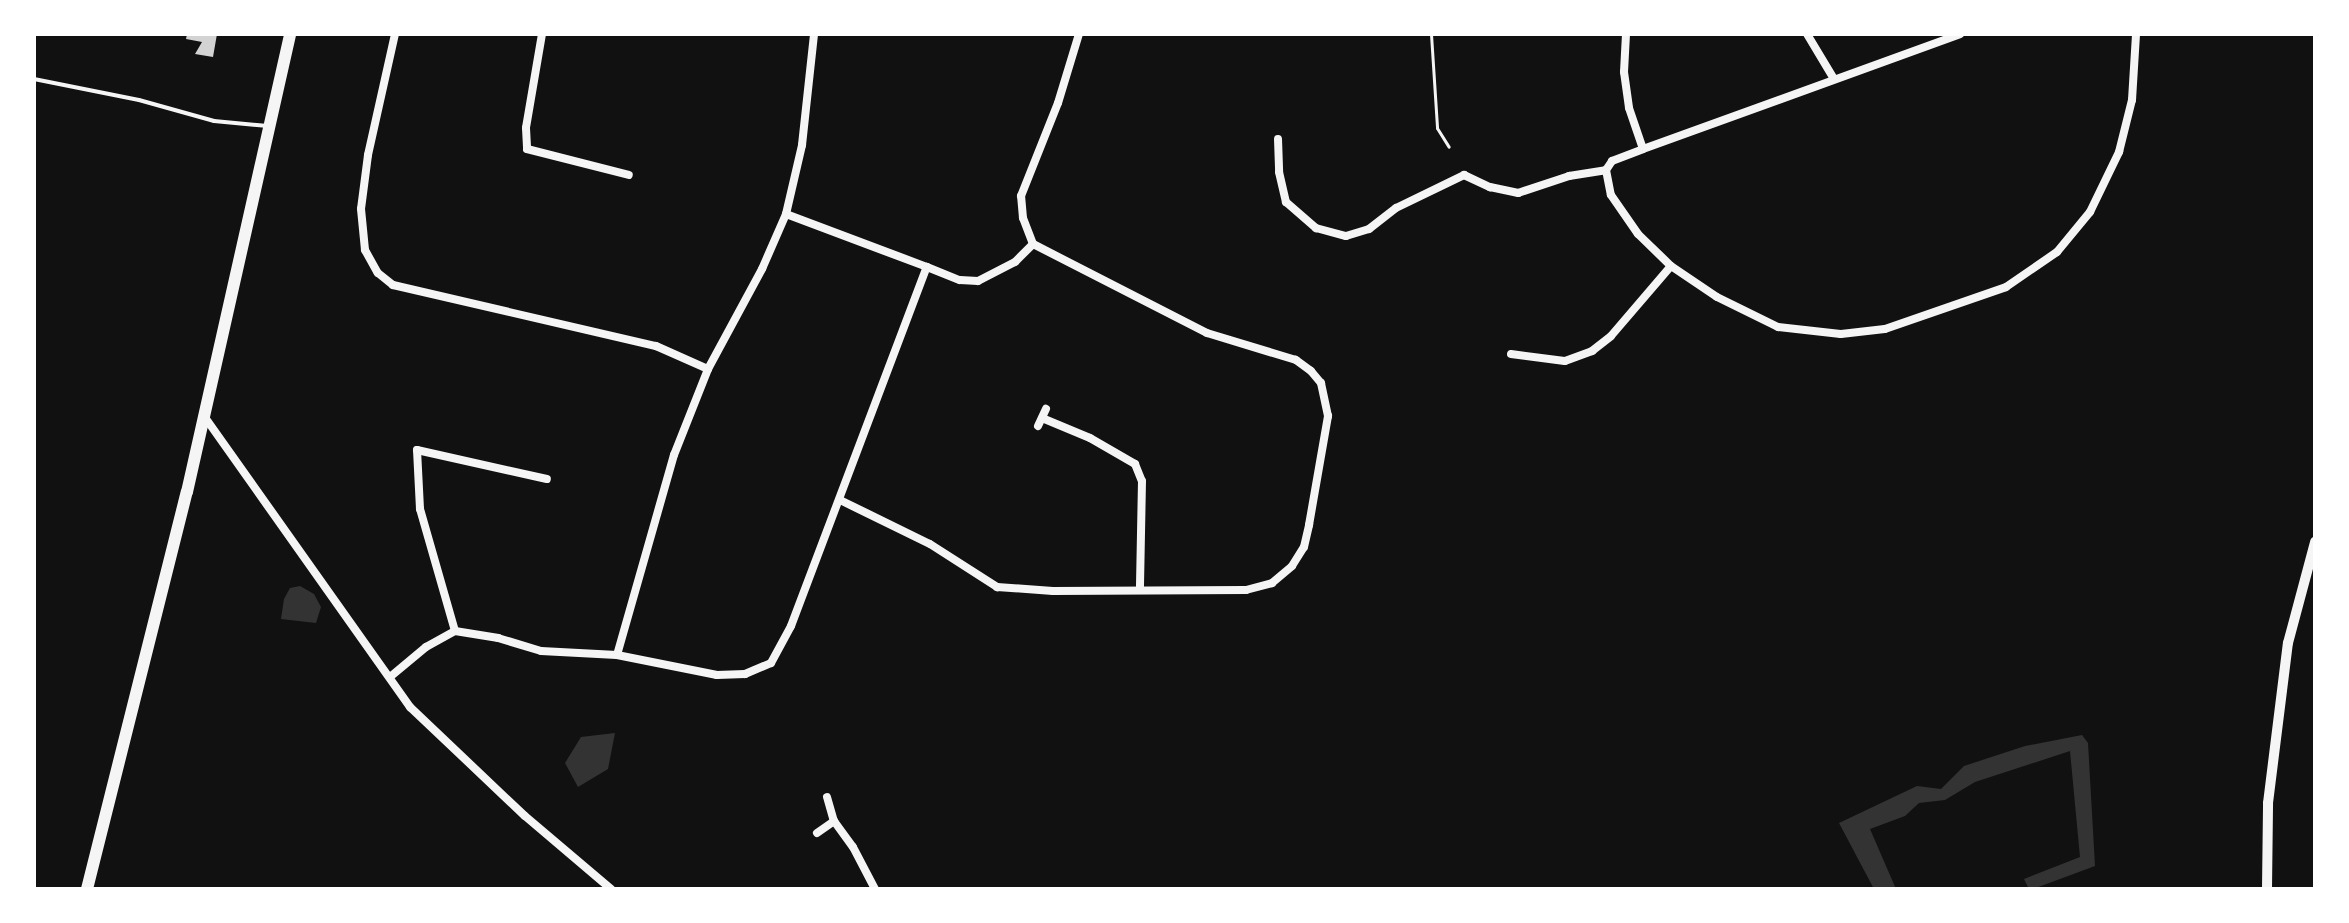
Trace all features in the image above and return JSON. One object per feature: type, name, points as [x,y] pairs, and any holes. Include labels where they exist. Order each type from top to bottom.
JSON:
[{"type":"main road","points":[[87,889],[204,416],[290,34]]},
{"type":"street","points":[[395,34],[368,155],[361,209],[365,250],[378,273],[393,285],[656,346],[708,369]]},
{"type":"street","points":[[542,34],[526,128],[527,149],[629,175]]},
{"type":"street","points":[[617,655],[674,455],[708,369],[756,281],[786,214],[802,145],[814,34]]},
{"type":"street","points":[[840,500],[930,544],[997,587],[1053,591],[1246,590],[1272,583],[1292,566],[1304,547],[1328,416],[1321,383],[1296,360],[1207,333],[1033,244],[1023,218],[1021,196],[1058,103],[1079,34]]},
{"type":"street","points":[[1626,34],[1624,72],[1629,108],[1643,149]]},
{"type":"street","points":[[1807,34],[1834,79]]},
{"type":"street","points":[[1960,34],[1612,161],[1606,170],[1611,195],[1638,234],[1671,266],[1717,297],[1778,327],[1841,334],[1885,329],[1925,318],[2018,281],[2057,252],[2090,212],[2113,164],[2132,100],[2136,34]]},
{"type":"street","points":[[1278,139],[1279,172],[1286,202],[1316,228],[1346,236],[1369,229],[1396,208],[1464,175],[1490,187],[1518,193],[1569,176],[1606,170]]},
{"type":"street","points":[[786,214],[960,280],[978,281],[1015,262],[1033,244]]},
{"type":"street","points":[[1511,354],[1565,361],[1592,351],[1611,336],[1671,266]]},
{"type":"street","points":[[390,677],[426,647],[455,631],[498,638],[541,651],[617,655],[717,675],[745,674],[771,663],[791,626],[927,267]]},
{"type":"street","points":[[204,416],[410,707],[545,834],[611,889]]},
{"type":"street","points":[[1042,418],[1090,438],[1135,464],[1142,481],[1140,589]]},
{"type":"street","points":[[455,631],[420,509],[417,450],[547,479]]},
{"type":"street","points":[[2267,889],[2268,803],[2288,643],[2315,542]]},
{"type":"street","points":[[827,797],[834,821],[853,847],[875,889]]},
{"type":"street","points":[[817,833],[834,821]]},
{"type":"lane","points":[[34,79],[139,100],[214,121],[270,126]]},
{"type":"path","points":[[1431,34],[1437,128],[1449,147]]},
{"type":"shaded area","points":[[300,586],[314,594],[321,607],[316,623],[281,619],[284,599],[290,588]]},
{"type":"shaded area","points":[[615,733],[608,769],[578,787],[565,763],[581,737]]},
{"type":"shaded area","points":[[2082,735],[2088,743],[2095,866],[2033,889],[2029,889],[2024,879],[2080,857],[2070,751],[1975,782],[1945,800],[1919,803],[1905,816],[1870,829],[1896,889],[1874,889],[1839,823],[1917,786],[1941,789],[1964,766],[2025,746]]},
{"type":"building","points":[[187,34],[217,34],[213,57],[195,54],[202,42],[186,39]]}]
